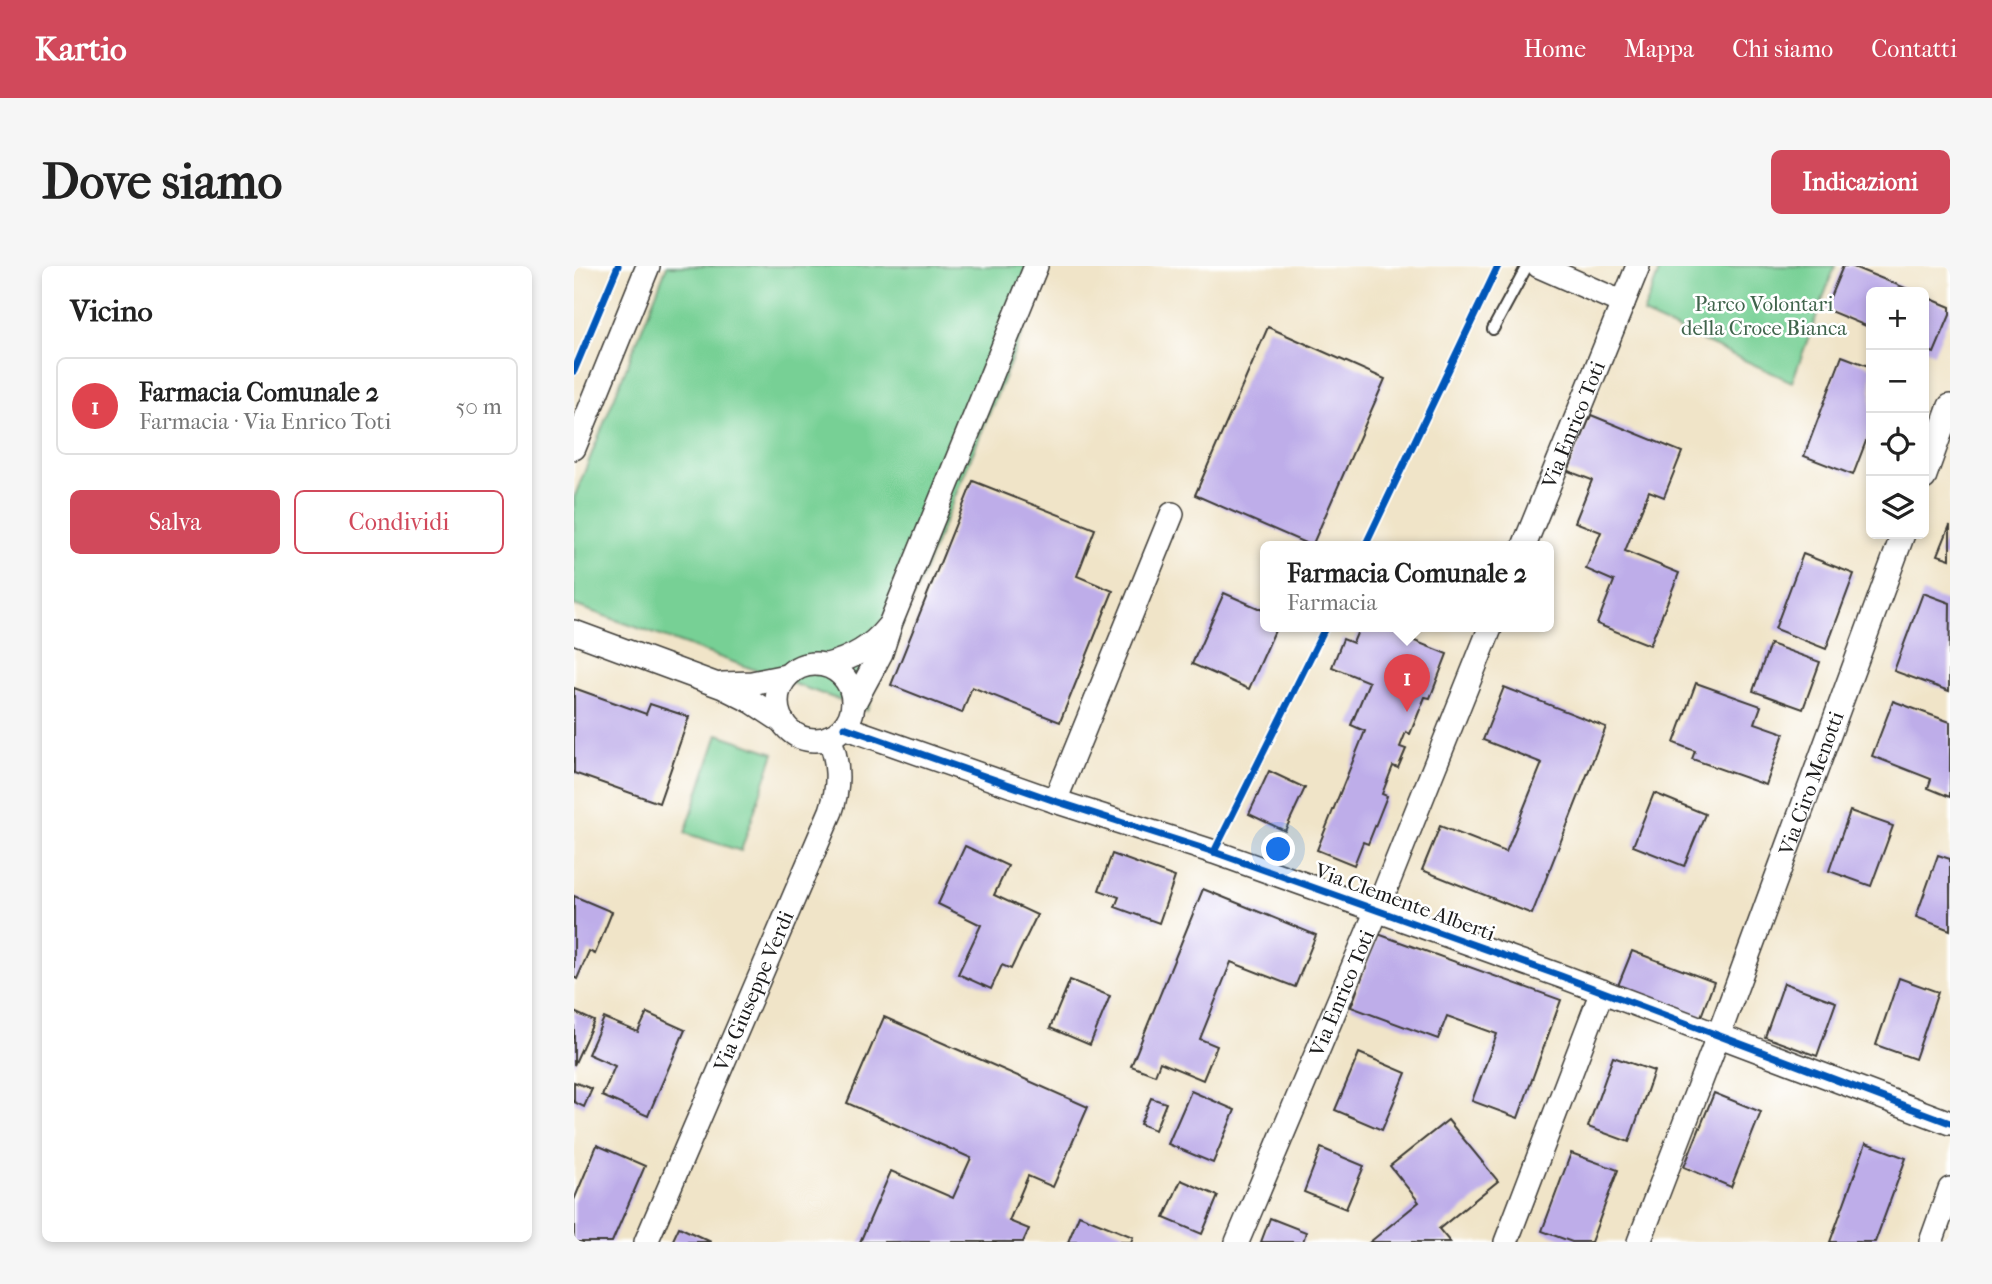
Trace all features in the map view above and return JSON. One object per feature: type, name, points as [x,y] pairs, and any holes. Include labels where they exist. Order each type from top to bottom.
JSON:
[{"type":"street","points":[[574,448],[648,266]]},
{"type":"street","points":[[786,676],[777,699],[778,711],[790,731],[800,737],[818,740],[837,732],[850,717],[853,705],[881,653],[891,622],[1036,266]]},
{"type":"street","name":"Via Enrico Toti","points":[[1526,541],[1638,266]]},
{"type":"street","points":[[1538,267],[1623,303]]},
{"type":"street","points":[[1925,476],[1950,406]]},
{"type":"street","points":[[1055,801],[1172,514]]},
{"type":"street","name":"Via Ciro Menotti","points":[[1639,1242],[1719,1034],[1901,539]]},
{"type":"street","points":[[716,684],[752,683],[786,676],[808,664],[827,665],[842,661],[876,640],[891,622]]},
{"type":"street","points":[[574,632],[716,684],[751,701],[783,722]]},
{"type":"street","name":"Via Enrico Toti","points":[[1237,1242],[1377,910],[1490,632]]},
{"type":"street","points":[[827,665],[838,671],[847,681],[852,692],[853,705]]},
{"type":"street","name":"Via Clemente Alberti","points":[[837,732],[1214,852],[1719,1034],[1950,1123]]},
{"type":"street","name":"Via Giuseppe Verdi","points":[[646,1242],[831,811],[837,789],[837,732]]},
{"type":"street","points":[[1506,1242],[1602,991]]},
{"type":"street","points":[[1931,1242],[1950,1189]]},
{"type":"lane","points":[[1493,330],[1538,267]]},
{"type":"green space","points":[[667,266],[1050,266],[867,710],[574,605],[574,498]]},
{"type":"green space","name":"Parco Volontari della Croce Bianca","points":[[1661,266],[1835,266],[1792,382],[1643,314]]},
{"type":"green space","points":[[718,734],[774,753],[741,851],[685,833]]},
{"type":"building","points":[[1843,266],[1851,266],[1903,287],[1866,287],[1866,326],[1825,309]]},
{"type":"building","points":[[1929,298],[1950,307],[1950,315],[1934,353],[1929,351]]},
{"type":"building","points":[[1268,327],[1385,379],[1314,541],[1301,541],[1195,495]]},
{"type":"building","points":[[1842,356],[1866,365],[1866,441],[1853,475],[1804,456]]},
{"type":"building","points":[[1591,415],[1682,452],[1664,497],[1649,491],[1625,551],[1679,573],[1650,645],[1597,624],[1614,581],[1586,569],[1601,532],[1575,522],[1592,480],[1568,471]]},
{"type":"building","points":[[973,481],[1095,529],[1077,576],[1113,591],[1060,722],[972,687],[962,713],[891,685]]},
{"type":"building","points":[[1950,525],[1950,559],[1938,555]]},
{"type":"building","points":[[1803,554],[1854,574],[1826,649],[1775,629]]},
{"type":"building","points":[[1224,593],[1260,609],[1260,632],[1274,632],[1249,689],[1192,664]]},
{"type":"building","points":[[1923,593],[1950,603],[1949,691],[1894,671]]},
{"type":"building","points":[[1358,632],[1409,632],[1407,638],[1447,654],[1430,698],[1425,697],[1410,734],[1406,732],[1400,747],[1406,749],[1398,768],[1393,766],[1382,794],[1387,796],[1368,844],[1363,842],[1354,865],[1317,850],[1365,731],[1351,725],[1369,682],[1332,667],[1343,639],[1353,643]]},
{"type":"building","points":[[1770,644],[1820,662],[1803,709],[1753,691]]},
{"type":"building","points":[[1696,683],[1761,706],[1755,723],[1784,733],[1766,785],[1692,759],[1695,751],[1674,743]]},
{"type":"building","points":[[1504,687],[1606,727],[1532,914],[1422,870],[1440,826],[1506,852],[1542,763],[1483,740]]},
{"type":"building","points":[[574,688],[646,714],[650,704],[689,717],[659,803],[574,773]]},
{"type":"building","points":[[1893,701],[1950,722],[1950,797],[1928,788],[1931,779],[1872,756]]},
{"type":"building","points":[[1269,771],[1305,788],[1285,831],[1249,814]]},
{"type":"building","points":[[1654,793],[1705,814],[1684,866],[1633,846]]},
{"type":"building","points":[[1850,811],[1893,826],[1871,886],[1829,871]]},
{"type":"building","points":[[965,846],[1008,866],[994,895],[1037,915],[1011,969],[1002,965],[991,989],[958,974],[981,925],[938,904]]},
{"type":"building","points":[[1112,854],[1175,877],[1159,923],[1115,907],[1119,897],[1099,890]]},
{"type":"building","points":[[1938,855],[1950,859],[1950,930],[1916,917]]},
{"type":"building","points":[[1203,889],[1316,935],[1295,987],[1231,962],[1200,1039],[1217,1046],[1203,1080],[1160,1062],[1155,1075],[1131,1066]]},
{"type":"building","points":[[574,896],[612,912],[595,954],[589,951],[577,979],[574,977]]},
{"type":"building","points":[[1378,934],[1561,1000],[1518,1118],[1472,1101],[1497,1034],[1447,1016],[1438,1039],[1351,1007]]},
{"type":"building","points":[[1632,951],[1714,982],[1700,1019],[1617,988]]},
{"type":"building","points":[[1899,978],[1938,992],[1915,1059],[1876,1045]]},
{"type":"building","points":[[1070,980],[1110,996],[1090,1045],[1050,1028]]},
{"type":"building","points":[[1784,983],[1836,1002],[1817,1056],[1765,1037]]},
{"type":"building","points":[[574,1012],[594,1021],[574,1065]]},
{"type":"building","points":[[647,1013],[685,1030],[648,1116],[602,1096],[615,1066],[588,1054],[604,1018],[638,1032]]},
{"type":"building","points":[[884,1017],[1088,1107],[1053,1187],[1028,1176],[1009,1221],[1029,1229],[1023,1242],[860,1242],[891,1171],[953,1198],[971,1158],[847,1103]]},
{"type":"building","points":[[1359,1053],[1406,1073],[1382,1130],[1335,1110]]},
{"type":"building","points":[[1613,1057],[1654,1071],[1629,1142],[1588,1127]]},
{"type":"building","points":[[574,1082],[592,1089],[584,1107],[574,1102]]},
{"type":"building","points":[[1191,1091],[1235,1110],[1213,1163],[1168,1144]]},
{"type":"building","points":[[1714,1093],[1761,1112],[1731,1187],[1684,1167]]},
{"type":"building","points":[[1151,1098],[1166,1103],[1155,1130],[1140,1124]]},
{"type":"building","points":[[1448,1120],[1498,1181],[1439,1229],[1450,1242],[1370,1242],[1419,1202],[1390,1166]]},
{"type":"building","points":[[1866,1143],[1906,1158],[1875,1242],[1830,1242]]},
{"type":"building","points":[[597,1145],[645,1166],[612,1242],[574,1242],[574,1200]]},
{"type":"building","points":[[1321,1148],[1364,1166],[1346,1209],[1304,1192]]},
{"type":"building","points":[[1571,1153],[1618,1170],[1591,1242],[1572,1242],[1542,1231]]},
{"type":"building","points":[[1181,1180],[1218,1196],[1202,1234],[1164,1218]]},
{"type":"building","points":[[1079,1215],[1133,1237],[1131,1242],[1068,1242]]},
{"type":"building","points":[[1270,1218],[1306,1232],[1303,1242],[1261,1242]]},
{"type":"building","points":[[679,1227],[711,1242],[672,1242]]},
{"type":"cycle path","points":[[574,371],[618,266]]},
{"type":"cycle path","points":[[1367,541],[1498,266]]},
{"type":"cycle path","points":[[1214,852],[1323,632]]},
{"type":"cycle path","points":[[844,727],[1055,801],[1214,852],[1561,976],[1950,1123]]},
{"type":"place","name":"Farmacia Comunale 2","points":[[1407,712]]}]
